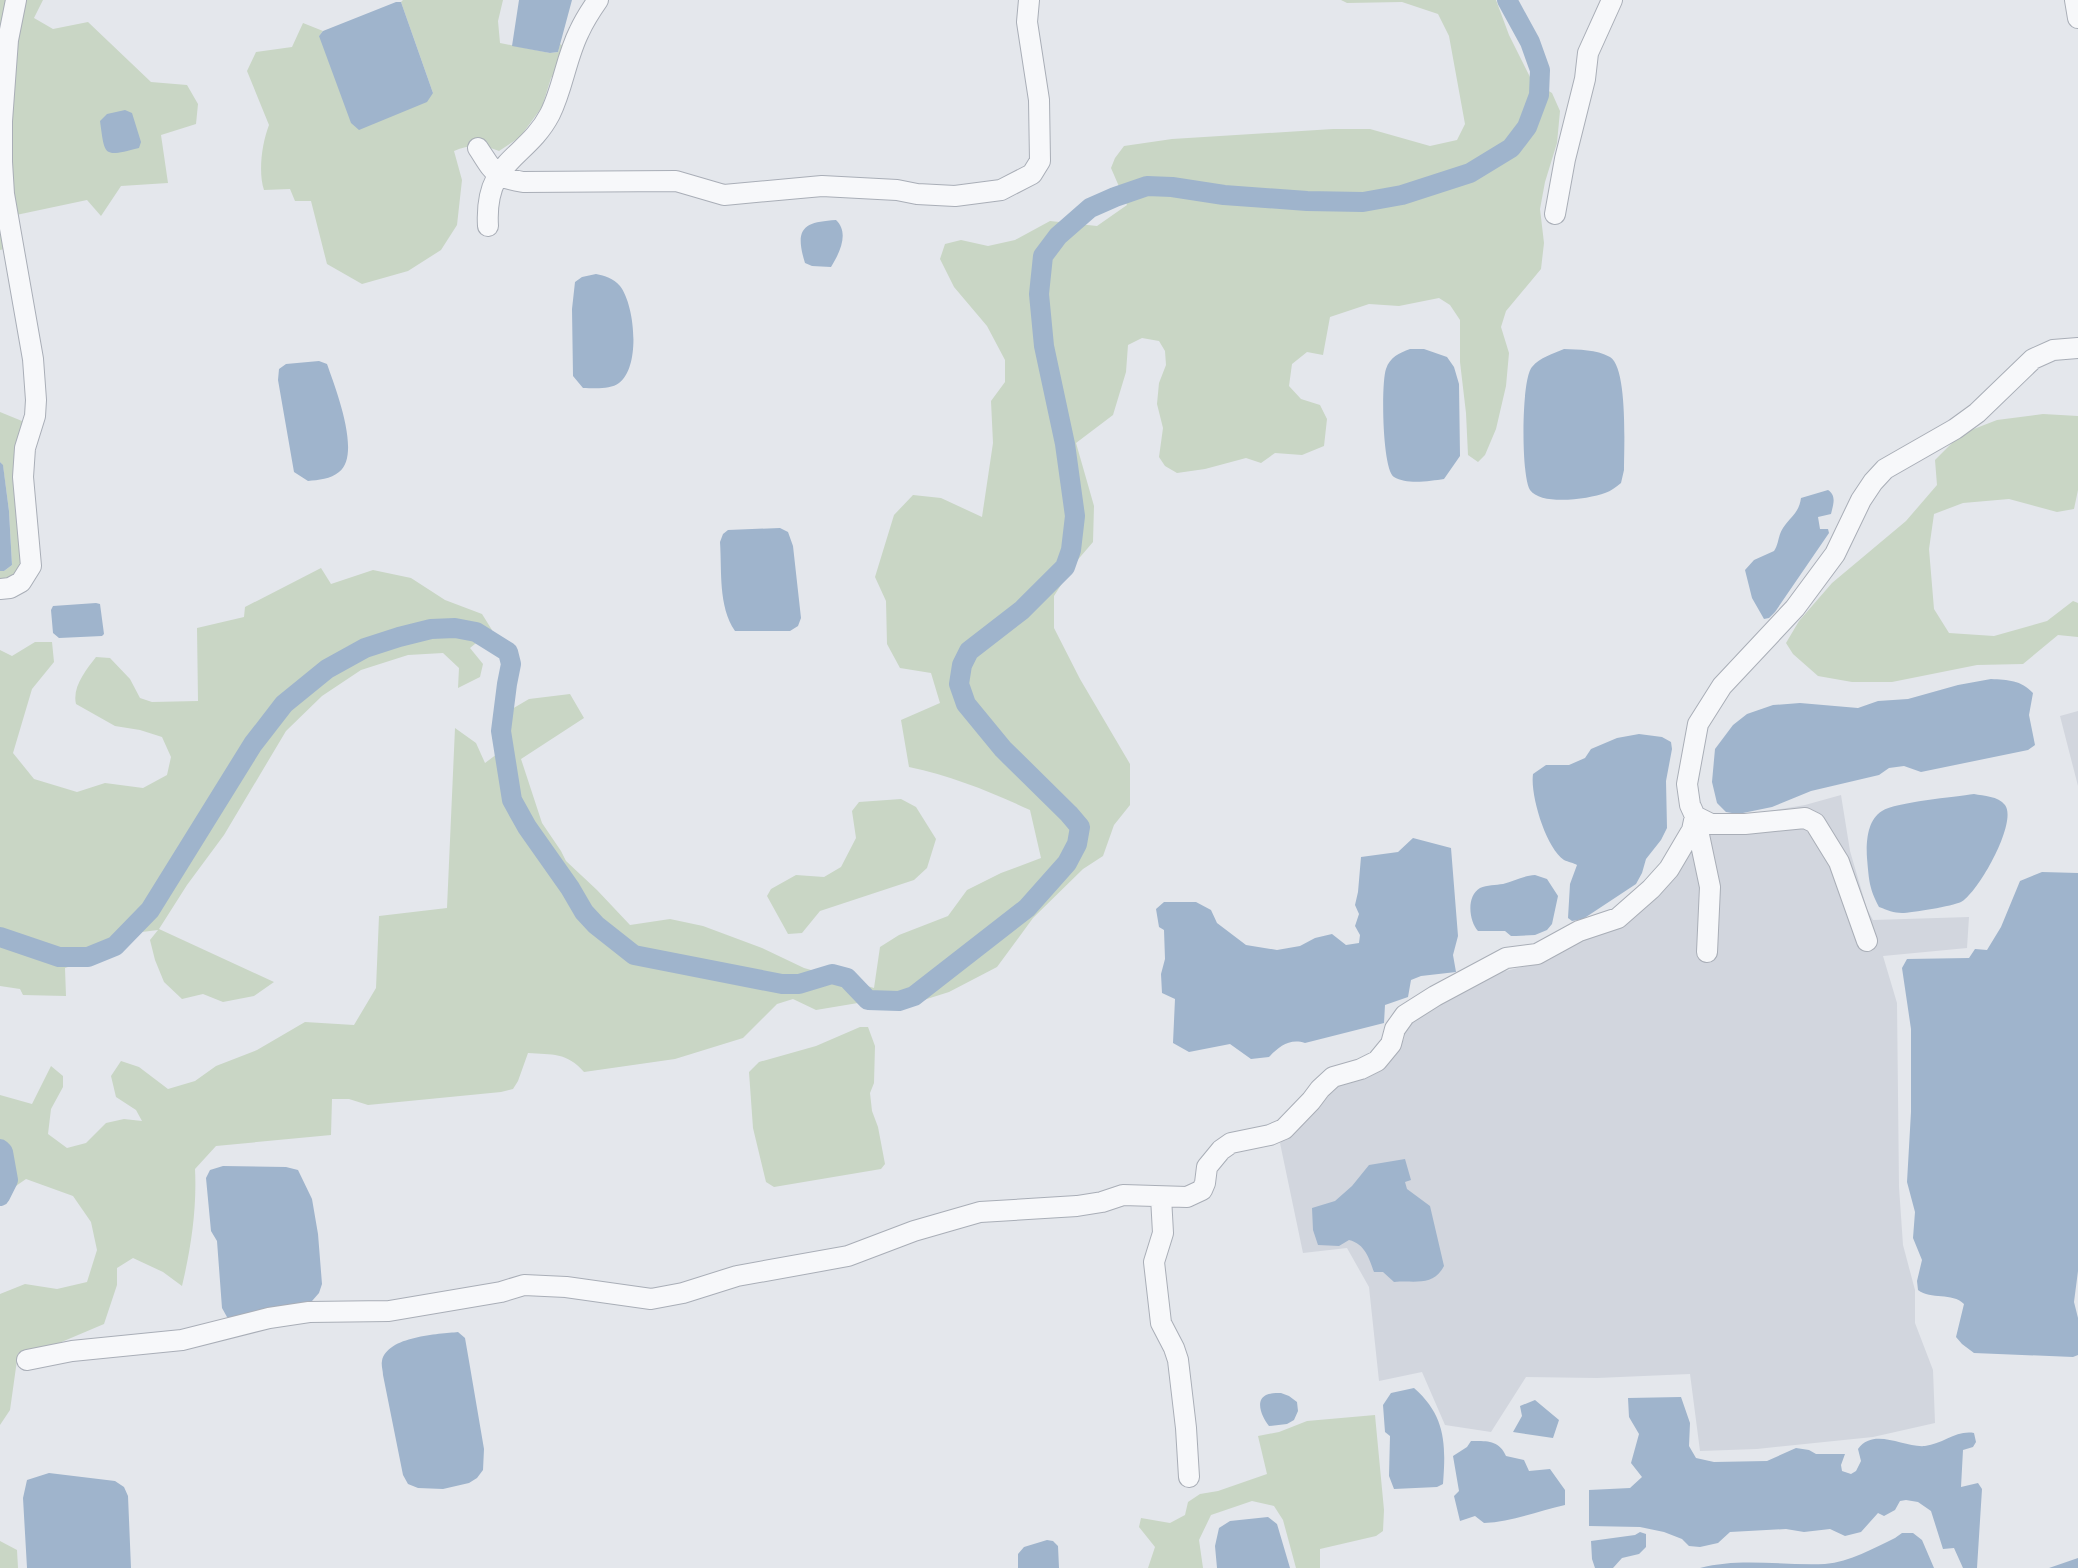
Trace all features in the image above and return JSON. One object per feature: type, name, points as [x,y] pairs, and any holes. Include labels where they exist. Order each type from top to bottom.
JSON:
[{"type":"street","points":[[0,589],[10,588],[21,582],[31,566],[23,477],[26,448],[35,416],[36,399],[33,359],[4,194],[2,162],[2,121],[8,40],[16,0]]},
{"type":"street","points":[[488,226],[488,202],[498,175],[507,161],[536,133],[548,117],[558,97],[578,32],[598,0]]},
{"type":"street","points":[[478,148],[503,179],[523,182],[676,181],[724,195],[822,186],[955,196],[1001,190],[1032,174],[1040,161],[1039,100],[1026,22],[1029,0]]},
{"type":"street","points":[[1555,214],[1565,159],[1585,79],[1588,53],[1611,0]]},
{"type":"street","points":[[2075,0],[2078,18]]},
{"type":"street","points":[[1707,952],[1710,887],[1695,816],[1690,806],[1687,784],[1698,724],[1722,686],[1795,608],[1835,554],[1860,500],[1885,469],[1955,429],[1977,413],[2033,359],[2053,350],[2078,348]]},
{"type":"street","points":[[1695,816],[1711,824],[1745,824],[1805,818],[1815,823],[1839,862],[1867,941]]},
{"type":"street","points":[[27,1359],[72,1351],[182,1340],[268,1318],[309,1312],[389,1311],[491,1294],[524,1286],[566,1287],[651,1299],[683,1293],[737,1276],[848,1256],[914,1231],[980,1212],[1077,1206],[1102,1202],[1123,1195],[1187,1197],[1202,1190],[1207,1167],[1221,1150],[1231,1143],[1270,1135],[1284,1129],[1333,1077],[1361,1069],[1377,1061],[1391,1044],[1395,1029],[1405,1015],[1435,996],[1506,958],[1537,954],[1579,930],[1618,918],[1651,890],[1669,869],[1692,830],[1695,816]]},
{"type":"street","points":[[1161,1197],[1163,1233],[1154,1262],[1161,1323],[1178,1360],[1189,1477]]},
{"type":"shaded area","points":[[2078,711],[2078,786],[2060,716]]},
{"type":"shaded area","points":[[1841,795],[1850,851],[1867,909],[1873,920],[1969,917],[1967,948],[1883,956],[1897,1003],[1899,1187],[1903,1245],[1915,1290],[1915,1323],[1933,1370],[1935,1423],[1873,1437],[1757,1449],[1700,1451],[1690,1374],[1597,1378],[1526,1377],[1491,1432],[1445,1425],[1422,1372],[1379,1381],[1369,1287],[1347,1248],[1303,1253],[1280,1143],[1335,1083],[1383,1067],[1404,1039],[1406,1024],[1490,975],[1549,960],[1581,935],[1674,872],[1696,845],[1707,814],[1740,816],[1805,805]]},
{"type":"green space","points":[[0,0],[43,0],[34,18],[53,29],[88,22],[151,82],[187,85],[198,104],[196,124],[161,135],[168,183],[121,186],[101,216],[87,200],[2,218],[5,249],[0,250]]},
{"type":"green space","points":[[403,0],[503,0],[498,21],[500,43],[550,53],[558,52],[560,44],[569,50],[551,78],[542,107],[520,137],[499,151],[476,146],[454,151],[462,180],[457,225],[441,250],[408,271],[362,284],[327,264],[311,201],[295,201],[290,189],[264,190],[261,175],[262,158],[269,125],[247,71],[256,52],[292,47],[303,23],[323,31],[319,36],[433,93],[401,2]]},
{"type":"green space","points":[[1341,0],[1496,0],[1509,35],[1532,81],[1552,93],[1560,111],[1557,143],[1545,182],[1540,209],[1544,243],[1541,269],[1506,311],[1501,327],[1509,353],[1506,386],[1496,429],[1485,455],[1478,462],[1468,455],[1460,362],[1460,320],[1450,305],[1439,298],[1399,306],[1369,304],[1330,317],[1323,355],[1307,352],[1292,364],[1289,386],[1301,399],[1320,405],[1327,419],[1324,446],[1302,455],[1275,453],[1261,463],[1246,458],[1205,469],[1177,473],[1165,466],[1159,457],[1163,428],[1157,404],[1159,383],[1166,365],[1165,351],[1159,341],[1142,338],[1128,345],[1126,372],[1113,415],[1076,443],[1094,506],[1093,542],[1075,563],[1054,596],[1054,628],[1080,679],[1130,764],[1130,805],[1114,825],[1103,856],[1083,869],[1033,918],[997,967],[949,992],[892,1010],[858,1003],[816,1010],[793,999],[777,1004],[743,1038],[675,1059],[584,1072],[565,1058],[528,1053],[513,1089],[368,1105],[349,1099],[332,1099],[331,1135],[216,1146],[195,1169],[193,1228],[182,1286],[163,1272],[133,1258],[117,1268],[117,1285],[104,1324],[45,1349],[18,1353],[10,1410],[0,1425],[0,1294],[25,1284],[57,1289],[87,1282],[97,1250],[91,1222],[73,1196],[26,1179],[0,1197],[0,1095],[32,1104],[51,1066],[63,1076],[63,1087],[51,1109],[48,1134],[67,1148],[86,1143],[106,1123],[124,1119],[142,1121],[136,1110],[116,1097],[111,1076],[121,1061],[139,1067],[168,1089],[195,1081],[216,1066],[257,1050],[305,1022],[354,1025],[376,988],[379,916],[447,908],[455,728],[476,743],[485,763],[509,745],[512,709],[529,699],[570,694],[584,718],[521,759],[542,823],[566,861],[630,925],[670,919],[703,926],[762,948],[804,968],[874,988],[880,947],[899,935],[948,916],[967,890],[1001,873],[1041,858],[1030,810],[971,785],[909,767],[901,720],[940,703],[931,673],[900,668],[887,644],[886,601],[875,577],[894,515],[913,495],[941,498],[982,517],[993,443],[991,401],[1005,382],[1005,360],[987,326],[954,287],[940,259],[945,244],[961,240],[988,246],[1015,240],[1050,221],[1097,226],[1127,205],[1111,168],[1124,146],[1172,139],[1333,129],[1370,129],[1430,146],[1457,140],[1465,124],[1449,36],[1438,14],[1402,2],[1347,3]]},
{"type":"green space","points":[[0,412],[22,421],[24,440],[23,567],[18,577],[0,581],[0,571],[12,565],[9,511],[3,466],[0,462]]},
{"type":"green space","points":[[2043,414],[2078,416],[2078,490],[2074,509],[2057,512],[2009,499],[1963,503],[1934,514],[1929,549],[1934,609],[1949,633],[1994,636],[2047,621],[2073,601],[2078,603],[2078,637],[2058,635],[2023,664],[1977,665],[1892,682],[1852,682],[1818,676],[1793,654],[1786,643],[1799,621],[1832,583],[1906,521],[1937,485],[1935,460],[1961,434],[1997,420]]},
{"type":"green space","points":[[321,568],[331,584],[373,570],[411,578],[445,600],[482,614],[492,630],[470,648],[483,664],[480,677],[458,688],[459,668],[443,653],[408,655],[361,670],[322,696],[286,731],[224,835],[187,885],[159,929],[274,982],[254,996],[223,1002],[203,994],[182,999],[164,982],[155,960],[150,940],[158,930],[142,932],[116,951],[65,968],[66,996],[23,995],[20,989],[0,986],[0,650],[12,656],[35,642],[52,642],[54,662],[32,689],[13,753],[34,779],[77,792],[105,783],[143,788],[167,775],[171,757],[162,737],[140,730],[115,726],[76,704],[78,685],[96,657],[110,658],[130,679],[140,698],[152,702],[198,701],[197,628],[244,617],[245,607]]},
{"type":"green space","points":[[901,799],[916,807],[936,839],[927,868],[914,880],[820,911],[802,933],[788,934],[767,896],[771,889],[796,875],[824,877],[841,867],[856,838],[852,811],[859,802]]},
{"type":"green space","points":[[860,1027],[868,1027],[875,1046],[874,1083],[870,1093],[885,1164],[881,1169],[774,1187],[766,1182],[753,1128],[749,1072],[759,1062],[816,1046]]},
{"type":"green space","points":[[1375,1415],[1384,1510],[1383,1531],[1376,1536],[1320,1549],[1320,1568],[1296,1568],[1283,1520],[1274,1506],[1252,1501],[1211,1515],[1199,1540],[1203,1568],[1148,1568],[1155,1547],[1139,1527],[1141,1518],[1170,1523],[1185,1515],[1188,1502],[1200,1494],[1218,1491],[1267,1474],[1258,1436],[1279,1432],[1307,1421]]},
{"type":"green space","points":[[0,1541],[17,1550],[18,1568],[0,1568]]},
{"type":"water","points":[[519,0],[572,0],[558,52],[550,53],[512,46]]},
{"type":"water","points":[[401,2],[433,93],[427,102],[359,130],[351,123],[319,36],[323,31]]},
{"type":"water","points":[[125,110],[132,113],[141,142],[139,148],[112,153],[105,148],[100,121],[107,114]]},
{"type":"water","points":[[836,220],[843,237],[840,250],[831,267],[812,266],[805,263],[801,242],[804,229],[816,223]]},
{"type":"water","points":[[596,274],[615,281],[625,295],[632,321],[633,350],[631,364],[619,383],[606,388],[583,388],[573,376],[572,309],[575,282],[582,277]]},
{"type":"water","points":[[1410,349],[1424,349],[1447,357],[1454,367],[1459,384],[1460,456],[1444,479],[1405,481],[1394,477],[1390,471],[1385,443],[1384,377],[1392,358]]},
{"type":"water","points":[[1564,349],[1599,353],[1610,357],[1616,364],[1620,376],[1624,409],[1624,470],[1621,483],[1607,492],[1577,499],[1554,500],[1536,495],[1530,490],[1527,481],[1524,408],[1528,375],[1532,367],[1543,358]]},
{"type":"water","points":[[319,361],[327,364],[335,388],[345,420],[348,451],[345,463],[339,472],[328,478],[308,481],[294,472],[278,380],[279,369],[286,364]]},
{"type":"water","points":[[0,462],[3,465],[9,511],[12,565],[4,571],[0,571]]},
{"type":"water","points":[[1828,490],[1833,498],[1831,514],[1818,517],[1820,529],[1828,529],[1829,533],[1775,612],[1769,618],[1764,619],[1752,598],[1745,570],[1754,560],[1774,551],[1781,531],[1797,511],[1801,498]]},
{"type":"water","points":[[780,528],[788,532],[793,546],[801,618],[798,626],[790,631],[735,631],[723,600],[720,542],[723,534],[728,530]]},
{"type":"water","points":[[100,604],[104,634],[102,636],[59,638],[53,633],[51,610],[53,606]]},
{"type":"water","points":[[1991,679],[2019,683],[2033,693],[2029,715],[2035,745],[2028,750],[1921,772],[1904,766],[1889,768],[1879,775],[1811,791],[1772,807],[1738,814],[1726,812],[1717,803],[1712,782],[1715,749],[1733,725],[1747,714],[1773,705],[1800,703],[1858,708],[1878,701],[1908,699],[1958,685]]},
{"type":"water","points":[[1639,734],[1662,737],[1671,742],[1672,749],[1666,781],[1667,828],[1646,859],[1636,884],[1583,919],[1572,921],[1568,918],[1570,884],[1577,865],[1564,860],[1557,854],[1545,833],[1534,795],[1533,774],[1546,765],[1569,765],[1585,758],[1591,749],[1617,738]]},
{"type":"water","points":[[1974,794],[1999,800],[2005,805],[2008,814],[2001,841],[1994,856],[1986,872],[1968,896],[1957,904],[1914,912],[1902,913],[1879,907],[1870,884],[1867,852],[1868,832],[1877,815],[1900,805]]},
{"type":"water","points":[[1413,838],[1451,848],[1458,936],[1453,955],[1456,972],[1421,976],[1411,980],[1408,997],[1385,1005],[1384,1023],[1305,1043],[1289,1043],[1269,1057],[1251,1059],[1230,1044],[1189,1052],[1173,1043],[1175,999],[1162,993],[1161,974],[1165,959],[1164,930],[1159,927],[1156,909],[1164,902],[1196,902],[1211,910],[1217,923],[1246,945],[1277,950],[1300,946],[1315,938],[1332,934],[1346,945],[1359,943],[1360,935],[1355,926],[1359,914],[1355,905],[1361,857],[1398,852]]},
{"type":"water","points":[[2042,872],[2078,873],[2078,1271],[2074,1302],[2078,1318],[2078,1355],[2073,1357],[1974,1353],[1962,1344],[1956,1337],[1964,1304],[1954,1298],[1929,1295],[1918,1290],[1917,1281],[1922,1260],[1913,1238],[1915,1212],[1907,1182],[1911,1112],[1911,1029],[1902,968],[1907,959],[1969,958],[1975,949],[1987,950],[2001,927],[2020,881]]},
{"type":"water","points":[[1535,875],[1547,879],[1558,896],[1552,924],[1547,930],[1535,935],[1516,936],[1511,936],[1505,931],[1478,931],[1470,909],[1473,897],[1480,888]]},
{"type":"water","points":[[1405,1159],[1411,1180],[1405,1182],[1407,1189],[1430,1206],[1444,1266],[1435,1277],[1417,1282],[1394,1282],[1383,1272],[1374,1272],[1366,1252],[1349,1240],[1339,1246],[1318,1245],[1313,1230],[1312,1208],[1335,1201],[1352,1186],[1369,1165]]},
{"type":"water","points":[[223,1166],[286,1167],[298,1170],[312,1199],[318,1234],[322,1284],[319,1293],[312,1301],[285,1310],[231,1320],[227,1317],[222,1308],[217,1241],[211,1231],[206,1178],[210,1170]]},
{"type":"water","points":[[458,1332],[465,1338],[484,1449],[483,1470],[469,1483],[443,1489],[418,1488],[408,1484],[403,1475],[382,1361],[393,1346],[403,1341],[427,1335]]},
{"type":"water","points":[[1414,1388],[1432,1409],[1442,1432],[1443,1484],[1437,1487],[1394,1489],[1389,1476],[1390,1436],[1385,1432],[1383,1405],[1391,1393]]},
{"type":"water","points":[[1271,1393],[1281,1393],[1297,1402],[1298,1411],[1294,1420],[1287,1424],[1269,1426],[1262,1415],[1260,1406],[1262,1398]]},
{"type":"water","points":[[1681,1397],[1690,1423],[1689,1446],[1696,1458],[1714,1462],[1767,1461],[1796,1448],[1809,1450],[1816,1454],[1845,1454],[1841,1465],[1842,1471],[1851,1474],[1856,1471],[1861,1461],[1858,1449],[1872,1440],[1890,1440],[1925,1446],[1961,1433],[1974,1433],[1976,1442],[1973,1447],[1963,1450],[1961,1487],[1978,1483],[1982,1489],[1977,1568],[1963,1568],[1954,1548],[1943,1549],[1931,1511],[1918,1502],[1906,1500],[1900,1501],[1895,1510],[1884,1516],[1878,1513],[1861,1532],[1845,1536],[1830,1529],[1804,1532],[1786,1529],[1730,1532],[1718,1543],[1700,1547],[1689,1546],[1682,1539],[1664,1532],[1640,1527],[1589,1526],[1589,1490],[1630,1488],[1642,1477],[1631,1463],[1639,1434],[1629,1417],[1628,1398]]},
{"type":"water","points":[[1535,1400],[1559,1420],[1553,1438],[1513,1432],[1522,1416],[1520,1406]]},
{"type":"water","points":[[1471,1441],[1496,1444],[1506,1456],[1524,1460],[1529,1471],[1550,1469],[1565,1490],[1565,1505],[1494,1522],[1484,1523],[1475,1516],[1460,1521],[1454,1496],[1459,1491],[1453,1456],[1467,1447]]},
{"type":"water","points":[[49,1473],[115,1481],[124,1487],[128,1496],[131,1568],[27,1568],[23,1498],[27,1480]]},
{"type":"water","points":[[1268,1517],[1277,1524],[1290,1568],[1217,1568],[1215,1546],[1219,1528],[1230,1521]]},
{"type":"water","points":[[1640,1532],[1646,1534],[1646,1547],[1639,1554],[1622,1558],[1613,1568],[1595,1568],[1591,1541],[1635,1535]]},
{"type":"water","points":[[1902,1533],[1913,1533],[1922,1540],[1934,1568],[1700,1568],[1731,1563],[1834,1563],[1862,1554]]},
{"type":"water","points":[[1047,1540],[1053,1541],[1058,1546],[1059,1568],[1018,1568],[1018,1554],[1024,1547]]},
{"type":"water","points":[[2078,1558],[2078,1568],[2049,1568]]},
{"type":"waterway","points":[[0,937],[59,957],[88,957],[115,946],[150,910],[253,744],[284,704],[327,669],[365,648],[431,629],[455,628],[476,632],[508,652],[511,664],[501,731],[512,800],[527,827],[584,912],[596,925],[634,955],[782,984],[799,984],[832,974],[847,978],[868,1000],[899,1001],[914,996],[1027,908],[1067,863],[1077,844],[1080,827],[1003,749],[966,704],[959,684],[962,665],[969,651],[1022,610],[1065,567],[1071,550],[1075,516],[1065,444],[1044,346],[1039,294],[1043,256],[1058,236],[1090,208],[1147,186],[1172,187],[1224,195],[1307,201],[1363,202],[1402,195],[1470,173],[1511,148],[1527,127],[1539,95],[1540,70],[1530,42],[1507,0]]},
{"type":"waterway","points":[[0,1149],[3,1152],[8,1180],[0,1196]]}]
